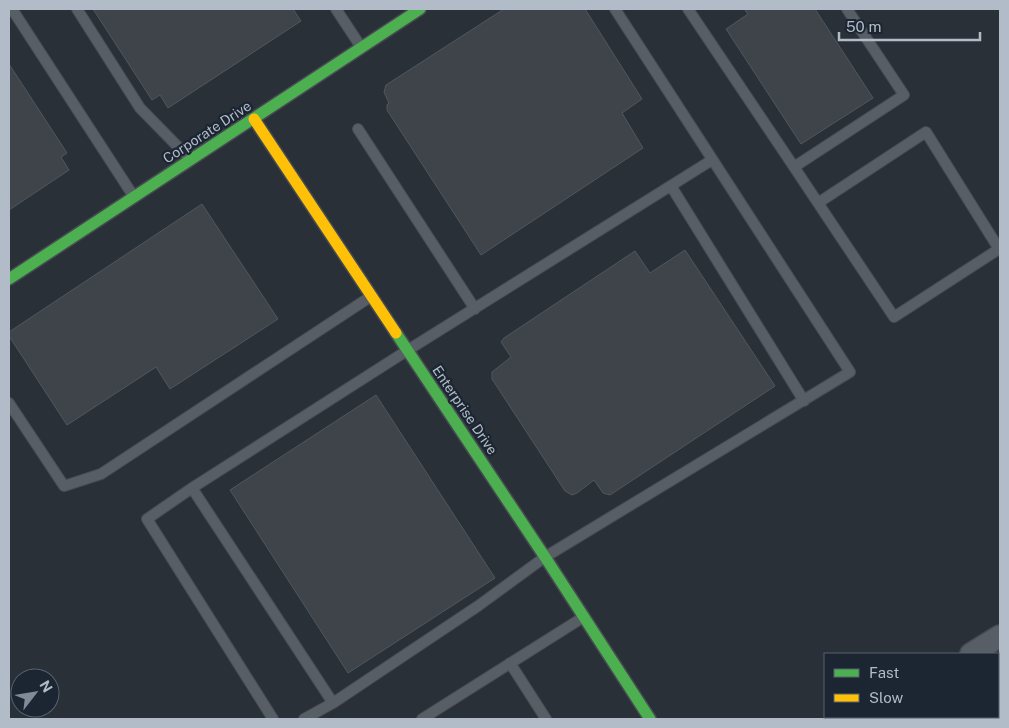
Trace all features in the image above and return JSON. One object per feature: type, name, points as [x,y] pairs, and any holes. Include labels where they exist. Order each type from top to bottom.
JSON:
[{"type":"street","name":"Corporate Drive","points":[[9,279],[361,48],[408,12],[420,9]]},
{"type":"street","name":"Enterprise Drive","points":[[254,119],[545,557],[650,719]]},
{"type":"street","points":[[979,652],[1000,636]]},
{"type":"lane","points":[[12,9],[134,197]]},
{"type":"lane","points":[[78,9],[140,108],[191,160]]},
{"type":"lane","points":[[336,9],[361,48]]},
{"type":"lane","points":[[304,719],[333,703],[478,606],[545,557],[850,372],[615,9]]},
{"type":"lane","points":[[688,9],[818,204],[894,317],[999,249],[926,132],[818,204]]},
{"type":"lane","points":[[794,167],[904,95],[847,9]]},
{"type":"lane","points":[[358,129],[475,309]]},
{"type":"lane","points":[[273,719],[147,519],[192,488],[408,350],[712,160]]},
{"type":"lane","points":[[671,186],[804,401]]},
{"type":"lane","points":[[9,403],[64,486],[84,481],[101,474],[371,296]]},
{"type":"lane","points":[[192,488],[333,703]]},
{"type":"lane","points":[[422,719],[583,617]]},
{"type":"lane","points":[[510,664],[546,719]]},
{"type":"building","points":[[93,9],[293,9],[301,21],[168,108],[160,95],[152,100]]},
{"type":"building","points":[[504,9],[585,9],[642,99],[622,113],[643,148],[481,255],[387,110],[389,103],[384,92],[386,85]]},
{"type":"building","points":[[744,9],[815,9],[873,98],[801,144],[726,29],[748,14]]},
{"type":"building","points":[[9,64],[67,153],[61,157],[69,170],[9,210]]},
{"type":"building","points":[[202,204],[278,319],[170,389],[156,367],[67,425],[9,336],[9,332]]},
{"type":"building","points":[[685,250],[775,386],[610,495],[603,493],[594,480],[572,495],[565,491],[492,379],[492,372],[511,357],[501,342],[504,338],[635,251],[650,273]]},
{"type":"building","points":[[376,395],[495,578],[348,673],[230,490]]},
{"type":"traffic: fast","points":[[9,279],[420,9]]},
{"type":"traffic: fast","points":[[396,333],[650,719]]},
{"type":"traffic: slow","points":[[254,119],[396,333]]}]
